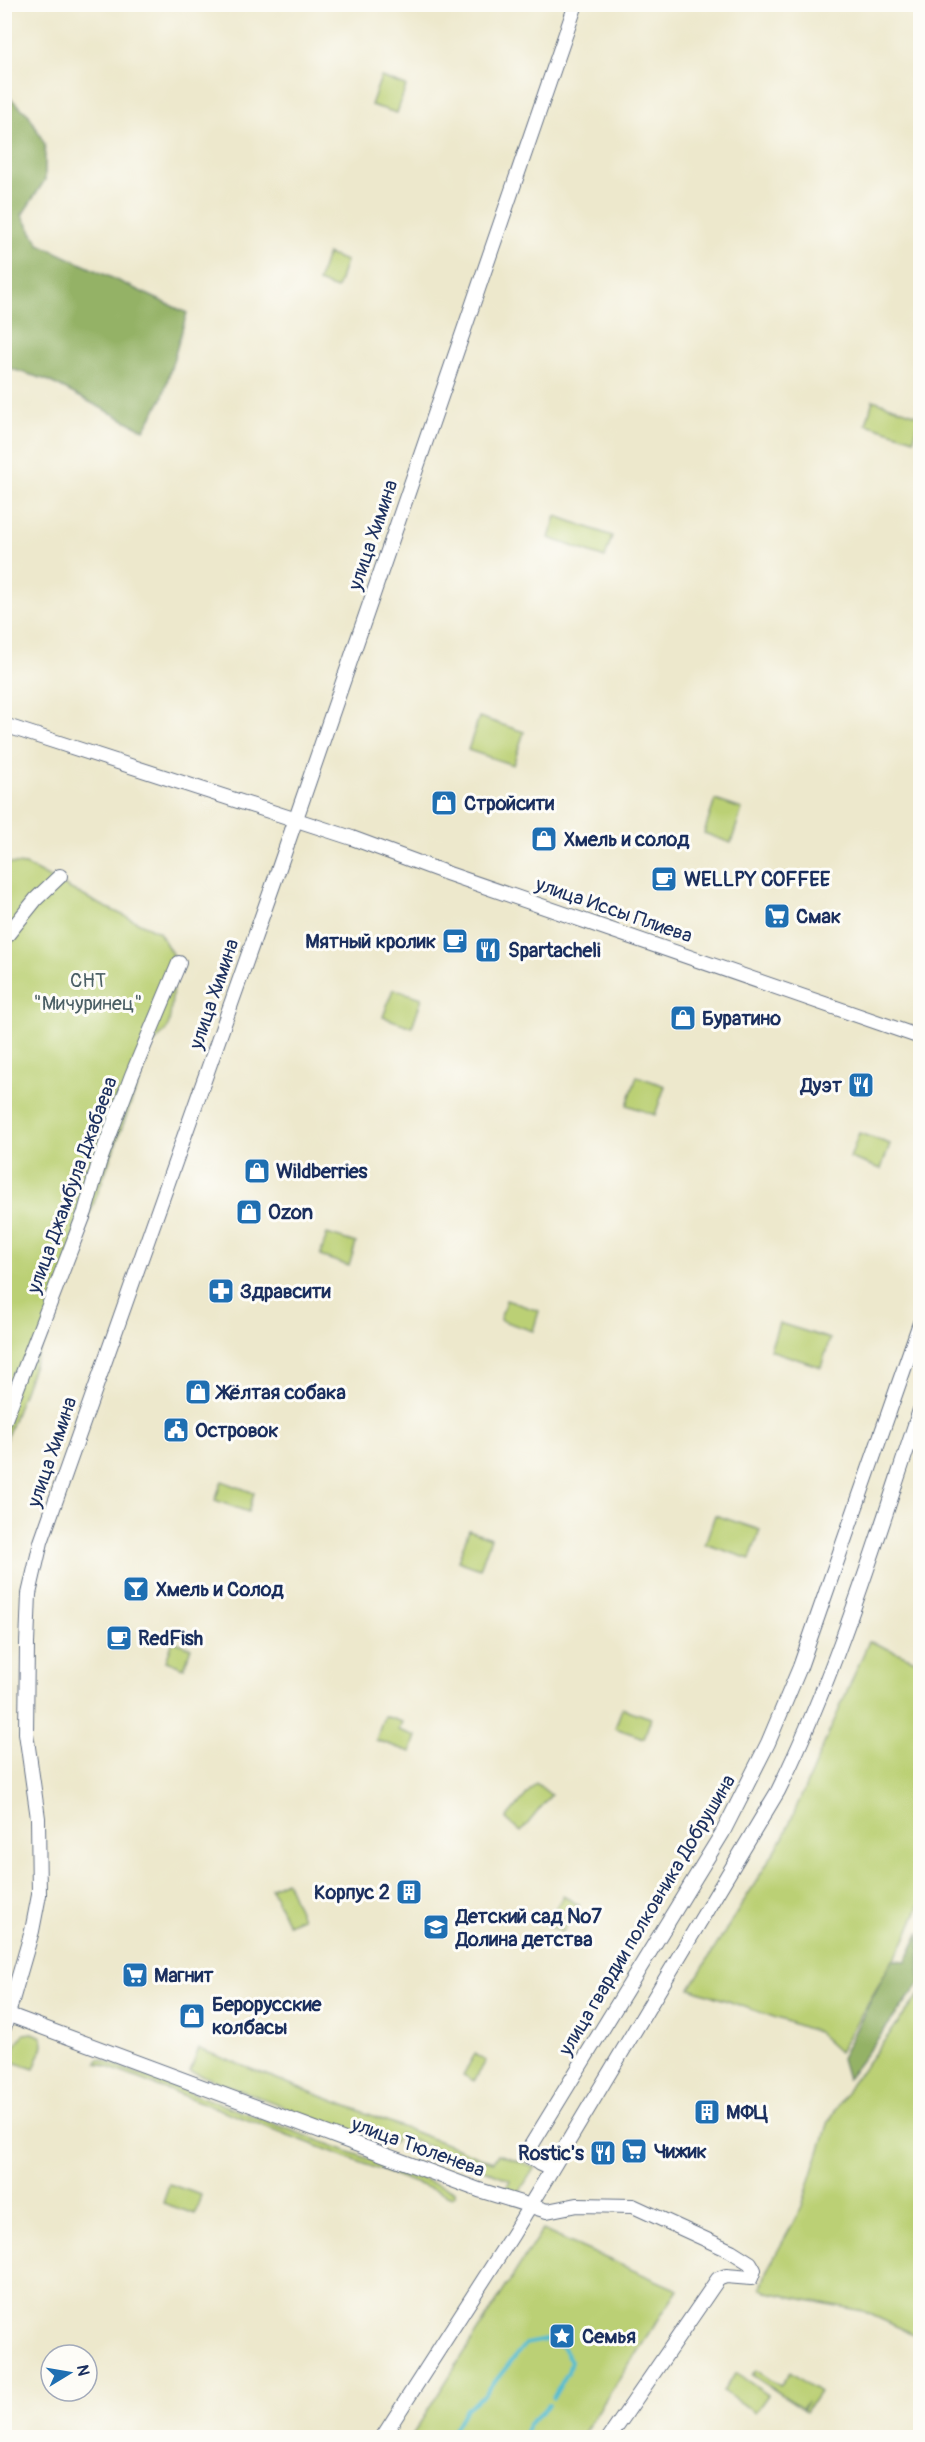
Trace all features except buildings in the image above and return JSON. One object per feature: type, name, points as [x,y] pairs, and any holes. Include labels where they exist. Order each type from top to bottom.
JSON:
[{"type":"street","name":"улица Химина","points":[[6,2019],[32,1931],[39,1895],[38,1818],[27,1733],[27,1656],[29,1594],[41,1542],[295,821],[576,4]]},
{"type":"street","name":"улица Иссы Плиева","points":[[4,725],[352,838],[449,874],[921,1036]]},
{"type":"street","points":[[4,939],[36,899],[60,876]]},
{"type":"street","name":"улица Джамбула Джабаева","points":[[4,1422],[85,1212],[99,1163],[132,1075],[180,963]]},
{"type":"street","name":"улица гвардии полковника Добрушина","points":[[551,2169],[526,2154],[723,1832],[768,1743],[800,1667],[921,1323]]},
{"type":"street","points":[[382,2438],[530,2206],[778,1791],[803,1740],[840,1646],[921,1410]]},
{"type":"street","name":"улица Тюленева","points":[[6,2019],[479,2190],[530,2206],[548,2211],[577,2205],[633,2206],[731,2251],[753,2266],[754,2275],[751,2278],[720,2277],[705,2295],[609,2438]]},
{"type":"green space","points":[[381,77],[406,86],[397,113],[371,105]]},
{"type":"green space","points":[[5,98],[10,98],[29,115],[45,145],[45,180],[22,215],[39,244],[187,313],[162,399],[144,430],[47,380],[5,367]]},
{"type":"green space","points":[[327,254],[346,261],[337,289],[318,282]]},
{"type":"green space","points":[[873,400],[920,416],[914,439],[866,424]]},
{"type":"green space","points":[[556,516],[612,536],[605,558],[549,538]]},
{"type":"green space","points":[[479,717],[524,732],[513,765],[468,750]]},
{"type":"green space","points":[[715,800],[742,809],[731,843],[704,833]]},
{"type":"green space","name":"СНТ \"Мичуринец\"","points":[[5,863],[26,865],[97,903],[159,932],[175,959],[168,1028],[153,1044],[5,1442]]},
{"type":"green space","points":[[393,989],[422,998],[412,1027],[383,1017]]},
{"type":"green space","points":[[637,1076],[665,1086],[655,1115],[627,1105]]},
{"type":"green space","points":[[859,1133],[890,1144],[881,1169],[850,1158]]},
{"type":"green space","points":[[327,1234],[356,1243],[349,1266],[320,1256]]},
{"type":"green space","points":[[506,1300],[539,1311],[533,1331],[500,1320]]},
{"type":"green space","points":[[779,1323],[830,1339],[821,1367],[770,1350]]},
{"type":"green space","points":[[222,1481],[254,1493],[248,1512],[215,1500]]},
{"type":"green space","points":[[715,1515],[760,1530],[750,1559],[705,1544]]},
{"type":"green space","points":[[469,1530],[491,1538],[480,1569],[458,1561]]},
{"type":"green space","points":[[173,1641],[191,1648],[184,1668],[166,1661]]},
{"type":"green space","points":[[869,1641],[920,1662],[920,1904],[904,1942],[839,2052],[817,2032],[690,1988],[783,1838]]},
{"type":"green space","points":[[622,1708],[651,1718],[644,1738],[615,1728]]},
{"type":"green space","points":[[384,1716],[402,1722],[399,1730],[416,1736],[411,1752],[376,1740]]},
{"type":"green space","points":[[536,1783],[551,1795],[521,1832],[506,1819]]},
{"type":"green space","points":[[286,1881],[302,1918],[288,1924],[271,1888]]},
{"type":"green space","points":[[563,1896],[579,1905],[562,1933],[546,1924]]},
{"type":"green space","points":[[920,1932],[920,1983],[847,2079],[841,2058],[892,1960],[906,1961]]},
{"type":"green space","points":[[920,1994],[920,2337],[863,2311],[767,2292],[761,2288],[767,2270],[801,2209],[829,2121],[852,2083]]},
{"type":"green space","points":[[33,2033],[42,2037],[43,2046],[34,2069],[10,2061],[17,2043],[24,2034]]},
{"type":"green space","points":[[199,2049],[493,2162],[498,2154],[535,2167],[518,2194],[505,2191],[510,2180],[399,2134],[394,2143],[359,2135],[190,2071]]},
{"type":"green space","points":[[475,2054],[486,2061],[474,2081],[463,2075]]},
{"type":"green space","points":[[99,2059],[455,2191],[455,2195],[452,2197],[97,2063]]},
{"type":"green space","points":[[169,2184],[201,2195],[195,2214],[163,2203]]},
{"type":"green space","points":[[542,2230],[678,2290],[581,2437],[411,2437]]},
{"type":"green space","points":[[756,2370],[780,2386],[790,2372],[819,2392],[806,2411],[803,2409],[807,2402],[802,2408],[752,2375]]},
{"type":"green space","points":[[736,2373],[768,2395],[755,2413],[723,2391]]},
{"type":"waterway","points":[[449,2438],[466,2409],[485,2394],[525,2344],[551,2339],[563,2348],[571,2361],[568,2372],[553,2398]]},
{"type":"waterway","points":[[522,2438],[528,2425],[549,2405]]},
{"type":"place","name":"Стройсити","points":[[444,803]]},
{"type":"place","name":"Хмель и солод","points":[[544,839]]},
{"type":"place","name":"WELLPY COFFEE","points":[[664,879]]},
{"type":"place","name":"Смак","points":[[777,916]]},
{"type":"place","name":"Мятный кролик","points":[[455,941]]},
{"type":"place","name":"Spartacheli","points":[[488,950]]},
{"type":"place","name":"Буратино","points":[[683,1018]]},
{"type":"place","name":"Дуэт","points":[[861,1085]]},
{"type":"place","name":"Wildberries","points":[[257,1171]]},
{"type":"place","name":"Ozon","points":[[249,1212]]},
{"type":"place","name":"Здравсити","points":[[221,1291]]},
{"type":"place","name":"Жёлтая собака","points":[[198,1392]]},
{"type":"place","name":"Островок","points":[[176,1430]]},
{"type":"place","name":"Хмель и Солод","points":[[136,1589]]},
{"type":"place","name":"RedFish","points":[[119,1638]]},
{"type":"place","name":"Корпус 2","points":[[409,1892]]},
{"type":"place","name":"Детский сад №7 Долина детства","points":[[436,1927]]},
{"type":"place","name":"Магнит","points":[[135,1975]]},
{"type":"place","name":"Берорусские колбасы","points":[[192,2016]]},
{"type":"place","name":"МФЦ","points":[[707,2112]]},
{"type":"place","name":"Чижик","points":[[634,2151]]},
{"type":"place","name":"Rostic's","points":[[603,2153]]},
{"type":"place","name":"Семья","points":[[562,2336]]}]
